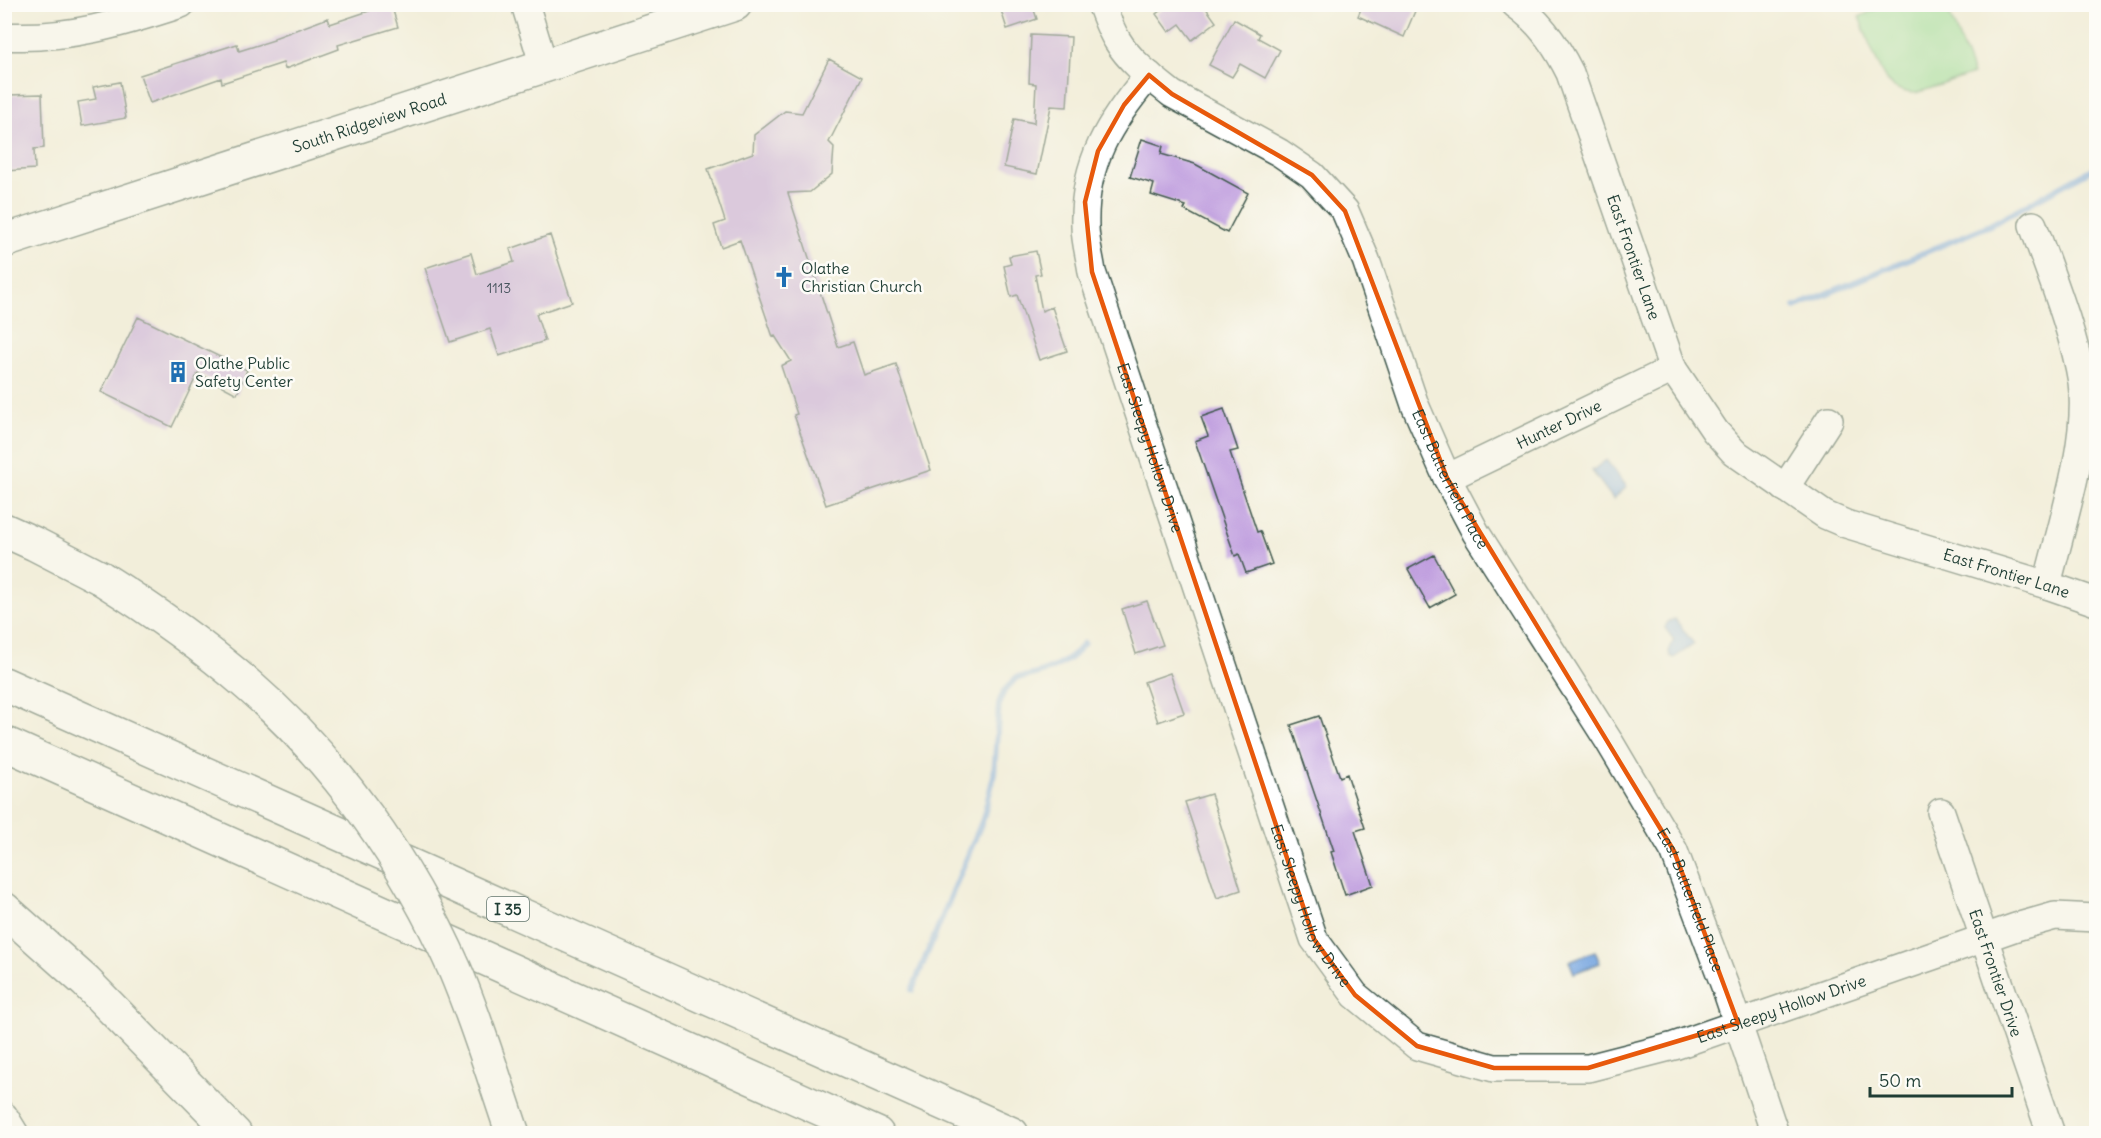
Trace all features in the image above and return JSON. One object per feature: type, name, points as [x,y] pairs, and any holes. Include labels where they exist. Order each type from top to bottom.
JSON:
[{"type":"main road","name":"South Ridgeview Road","points":[[4,241],[735,4]]},
{"type":"main road","points":[[4,530],[101,578],[149,608],[249,686],[334,773],[368,817],[405,873],[455,969],[478,1026],[513,1134]]},
{"type":"main road","name":"I 35","points":[[4,684],[1012,1134]]},
{"type":"main road","points":[[4,743],[877,1134]]},
{"type":"main road","points":[[4,909],[86,982],[235,1134]]},
{"type":"street","points":[[4,36],[51,36],[86,32],[124,23],[181,4]]},
{"type":"street","points":[[525,4],[544,66]]},
{"type":"street","name":"East Butterfield Place","points":[[1101,4],[1116,39],[1130,58],[1149,75],[1172,94],[1280,153],[1312,175],[1345,211],[1366,260],[1415,405],[1447,478],[1476,533],[1610,743],[1674,851],[1738,1023],[1775,1134]]},
{"type":"street","name":"East Frontier Lane","points":[[1515,4],[1541,28],[1570,73],[1672,369],[1715,431],[1734,452],[1825,515],[1846,524],[2097,602]]},
{"type":"street","name":"East Sleepy Hollow Drive","points":[[1149,75],[1124,105],[1106,133],[1098,151],[1085,202],[1085,228],[1092,272],[1314,939],[1355,995],[1417,1046],[1494,1068],[1588,1068],[1674,1046],[1984,938],[2055,916],[2097,918]]},
{"type":"street","points":[[2033,225],[2076,354],[2083,415],[2077,464],[2047,585]]},
{"type":"street","name":"Hunter Drive","points":[[1447,478],[1672,369]]},
{"type":"street","points":[[1785,488],[1829,420]]},
{"type":"street","name":"East Frontier Drive","points":[[1941,812],[2051,1134]]},
{"type":"street","points":[[4,1116],[15,1134]]},
{"type":"highlighted area","points":[[1149,75],[1172,94],[1312,175],[1345,211],[1447,478],[1674,851],[1738,1023],[1588,1068],[1494,1068],[1417,1046],[1355,995],[1314,939],[1092,272],[1085,202],[1098,151],[1124,105]]},
{"type":"green space","points":[[1887,4],[1946,5],[1973,74],[1917,93],[1900,90],[1889,83],[1879,67],[1859,17]]},
{"type":"water","points":[[1606,460],[1627,487],[1613,499],[1592,471]]},
{"type":"water","points":[[1675,619],[1694,644],[1674,658],[1670,656],[1669,651],[1674,640],[1665,628],[1667,623]]},
{"type":"water","points":[[1595,951],[1600,963],[1574,973],[1569,961]]},
{"type":"building","points":[[367,4],[391,4],[398,27],[338,45],[339,49],[285,69],[283,63],[222,83],[221,78],[150,103],[140,75],[237,44],[239,51],[274,40],[274,38],[328,18],[330,24],[369,11]]},
{"type":"building","points":[[999,4],[1032,4],[1037,19],[1007,29]]},
{"type":"building","points":[[1169,4],[1203,4],[1216,22],[1192,40],[1180,24],[1169,32],[1156,14]]},
{"type":"building","points":[[1363,4],[1418,4],[1404,37],[1358,16]]},
{"type":"building","points":[[1234,19],[1260,34],[1258,38],[1280,50],[1265,78],[1240,64],[1232,77],[1209,65]]},
{"type":"building","points":[[1031,35],[1071,37],[1067,107],[1051,106],[1037,174],[1004,167],[1014,119],[1034,123],[1036,84],[1029,83]]},
{"type":"building","name":"Olathe Christian Church","points":[[829,59],[862,77],[829,142],[834,147],[832,174],[810,192],[788,193],[838,347],[853,342],[864,375],[896,364],[931,470],[826,505],[794,415],[797,414],[781,366],[791,361],[775,336],[773,337],[740,240],[721,247],[714,225],[725,221],[708,169],[753,153],[754,135],[785,111],[802,113]]},
{"type":"building","points":[[120,82],[126,118],[82,126],[78,102],[96,99],[93,87]]},
{"type":"building","points":[[42,94],[44,148],[34,149],[35,169],[5,171],[4,147],[11,147],[8,95]]},
{"type":"building","points":[[1142,139],[1163,146],[1161,154],[1195,164],[1248,193],[1227,233],[1184,210],[1186,206],[1151,195],[1154,184],[1130,177]]},
{"type":"building","points":[[550,235],[572,302],[536,314],[545,341],[499,356],[490,329],[450,342],[425,268],[471,253],[477,274],[514,262],[510,249]]},
{"type":"building","points":[[1036,251],[1041,274],[1035,275],[1042,311],[1052,307],[1067,351],[1039,360],[1017,295],[1011,297],[1004,266],[1011,264],[1009,256]]},
{"type":"building","name":"Olathe Public Safety Center","points":[[138,317],[247,370],[237,394],[198,373],[172,427],[101,392]]},
{"type":"building","points":[[1224,409],[1238,450],[1230,452],[1257,532],[1260,531],[1272,564],[1246,573],[1239,554],[1235,556],[1195,441],[1208,436],[1201,417]]},
{"type":"building","points":[[1434,555],[1455,594],[1430,608],[1408,569]]},
{"type":"building","points":[[1147,601],[1163,645],[1136,654],[1122,609]]},
{"type":"building","points":[[1170,673],[1184,713],[1158,722],[1144,682]]},
{"type":"building","points":[[1319,716],[1340,777],[1347,774],[1365,828],[1355,831],[1373,885],[1345,895],[1331,852],[1334,851],[1291,725]]},
{"type":"building","points":[[1211,794],[1241,890],[1217,898],[1185,802]]},
{"type":"waterway","points":[[1795,307],[1990,225],[2096,167]]},
{"type":"waterway","points":[[912,990],[983,819],[994,775],[999,703],[1004,691],[1017,677],[1036,674],[1062,663],[1084,643]]},
{"type":"place","name":"Olathe Christian Church","points":[[784,277]]},
{"type":"place","name":"Olathe Public Safety Center","points":[[178,372]]}]
